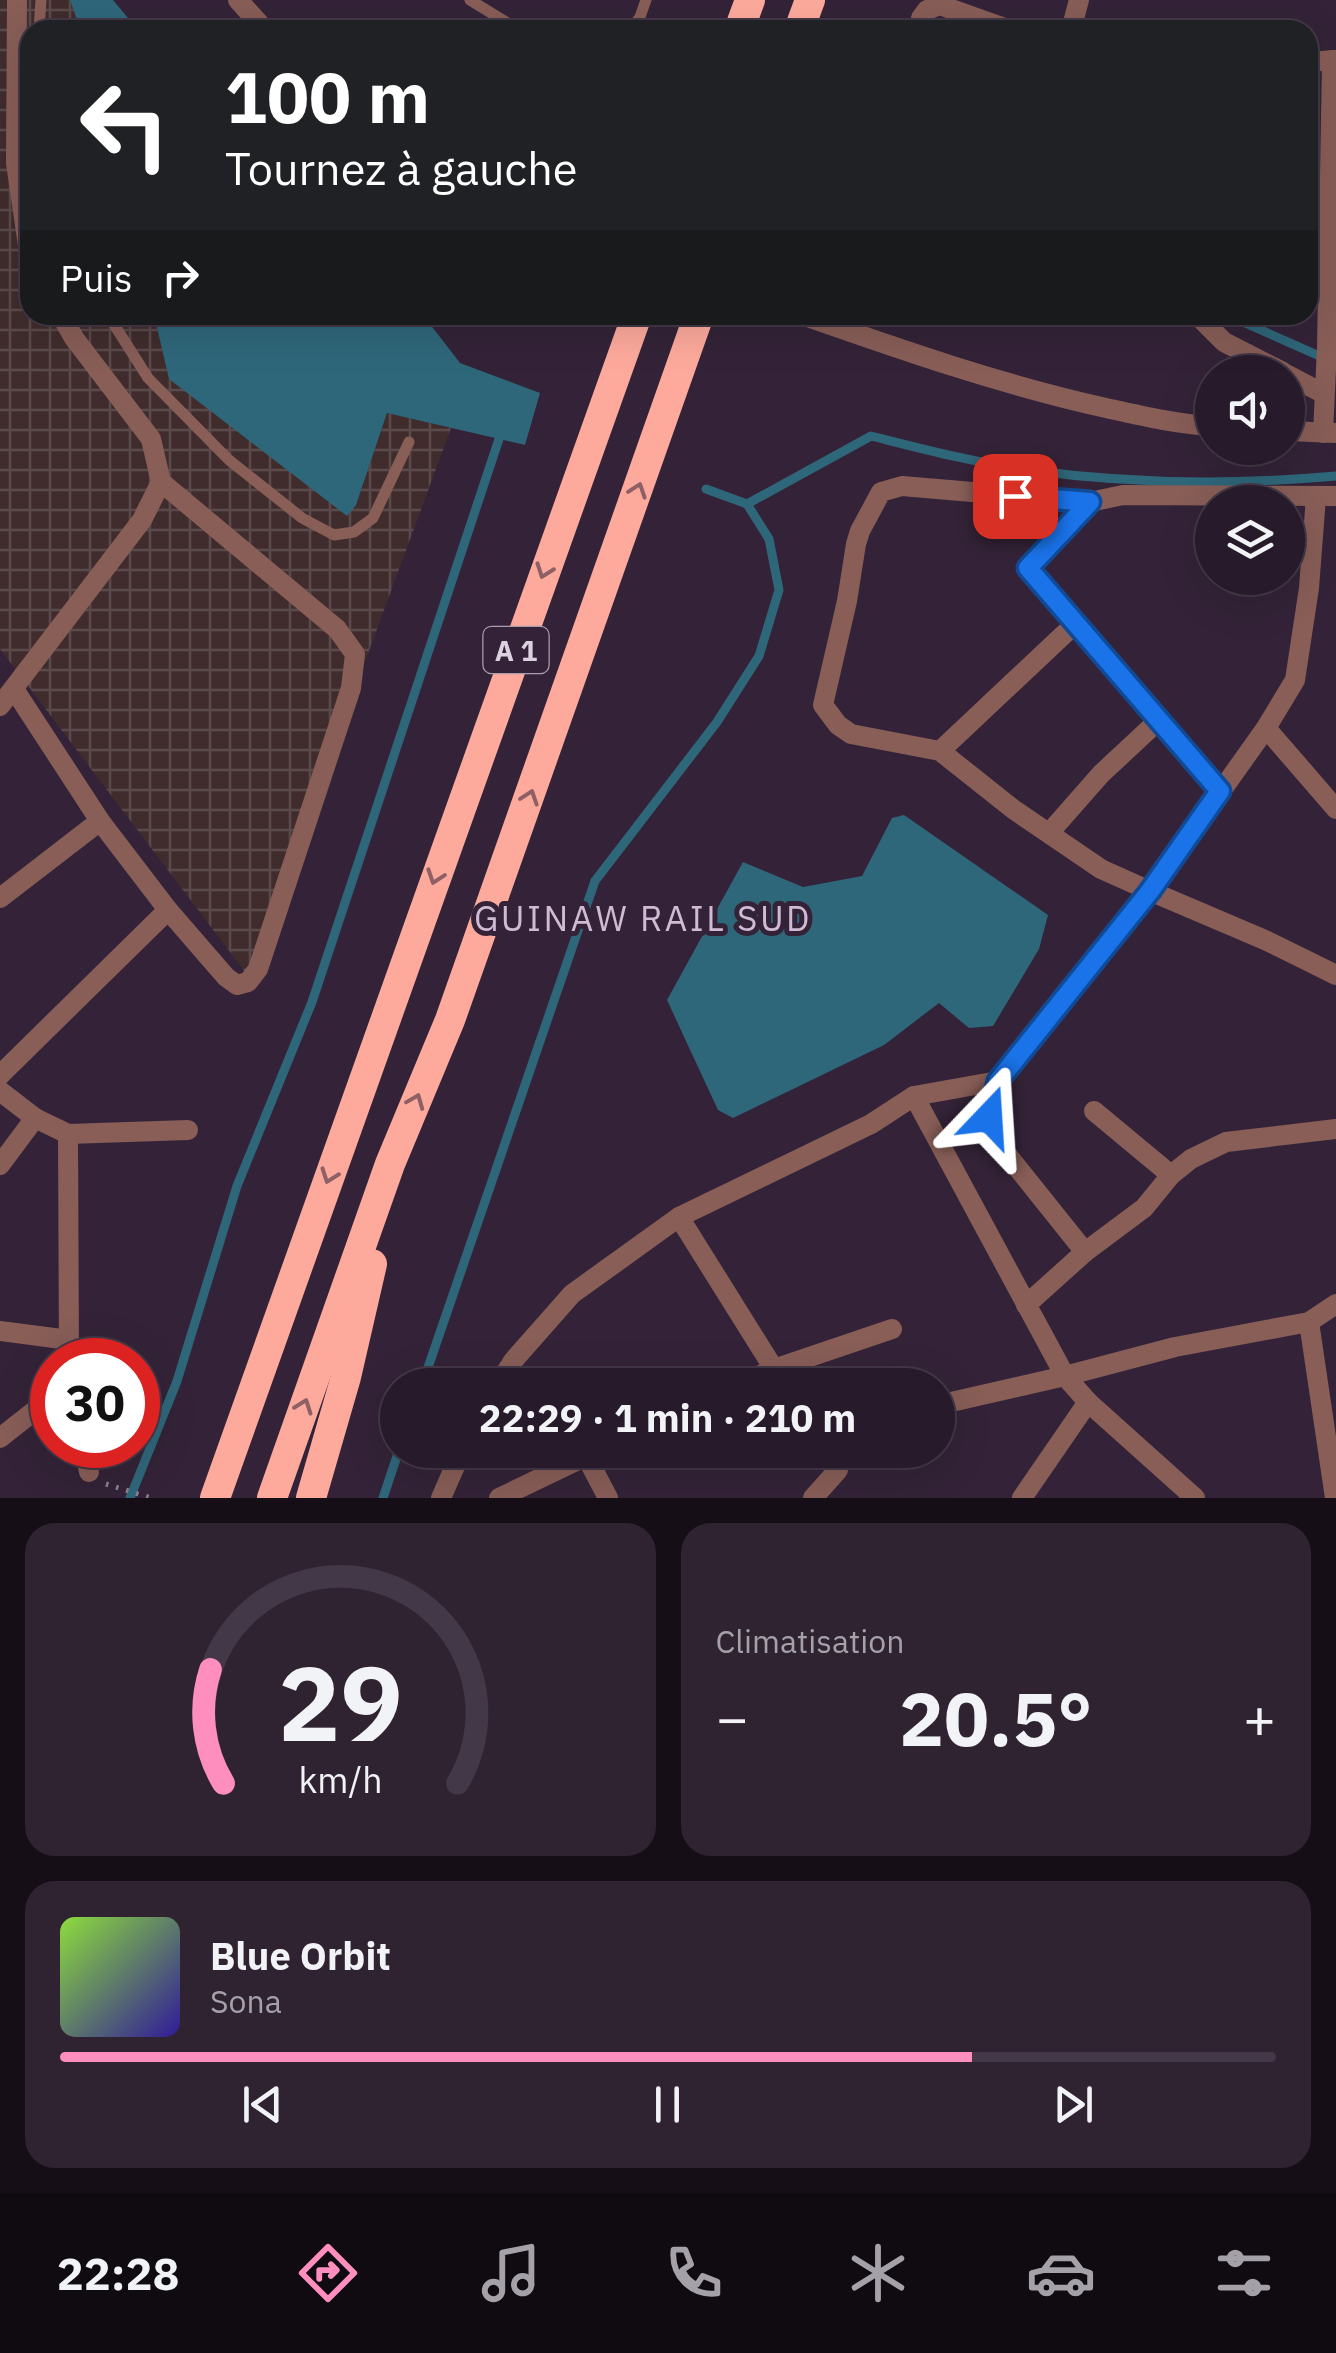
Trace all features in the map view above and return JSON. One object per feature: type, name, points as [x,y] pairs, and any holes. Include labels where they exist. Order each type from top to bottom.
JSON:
[{"type":"highway","name":"A 1","points":[[214,1498],[633,325]]},
{"type":"highway","name":"A 1","points":[[272,1498],[390,1164],[450,1020],[695,325]]},
{"type":"highway","points":[[311,1498],[346,1378],[371,1272],[390,1164]]},
{"type":"street","points":[[16,0],[16,163],[20,190]]},
{"type":"street","points":[[238,0],[257,20]]},
{"type":"street","points":[[922,20],[926,10],[940,6],[981,20]]},
{"type":"street","points":[[1329,433],[1324,394],[1334,60]]},
{"type":"street","points":[[14,689],[100,821],[168,910],[226,977],[237,984],[248,982],[258,969],[345,707],[355,654],[337,629],[161,482],[151,439],[67,325]]},
{"type":"street","points":[[831,325],[1049,396],[1195,425]]},
{"type":"street","points":[[1208,325],[1224,342],[1249,355]]},
{"type":"street","points":[[1305,384],[1324,394]]},
{"type":"street","points":[[0,706],[142,520],[161,482]]},
{"type":"street","points":[[1085,1252],[1005,1152],[989,1117],[998,1081],[1150,891],[1266,728],[1295,680],[1326,497],[1123,495],[1090,502],[902,486],[881,492],[856,544],[823,706],[838,724],[851,734],[940,751],[1013,809],[1102,869],[1150,891],[1265,940],[1336,975]]},
{"type":"street","points":[[1090,502],[1028,568],[1220,791]]},
{"type":"street","points":[[940,751],[1076,623]]},
{"type":"street","points":[[1050,832],[1101,774],[1160,719]]},
{"type":"street","points":[[1266,728],[1336,809]]},
{"type":"street","points":[[0,898],[100,821]]},
{"type":"street","points":[[0,1075],[168,910]]},
{"type":"street","points":[[508,1368],[572,1294],[678,1217],[872,1124],[914,1096],[998,1081]]},
{"type":"street","points":[[0,1091],[35,1118],[68,1134],[188,1130]]},
{"type":"street","points":[[914,1096],[1065,1376],[1188,1496]]},
{"type":"street","points":[[1094,1111],[1172,1175]]},
{"type":"street","points":[[0,1165],[35,1118]]},
{"type":"street","points":[[1026,1305],[1085,1252],[1144,1208],[1172,1175],[1191,1160],[1226,1142],[1336,1128]]},
{"type":"street","points":[[68,1134],[69,1338]]},
{"type":"street","points":[[678,1217],[773,1368]]},
{"type":"street","points":[[955,1401],[1174,1347],[1309,1322],[1336,1304]]},
{"type":"street","points":[[1309,1322],[1335,1498]]},
{"type":"street","points":[[800,1368],[892,1329]]},
{"type":"street","points":[[0,1331],[30,1339]]},
{"type":"street","points":[[1022,1498],[1088,1402]]},
{"type":"street","points":[[0,1438],[30,1415]]},
{"type":"street","points":[[91,1468],[94,1477]]},
{"type":"street","points":[[441,1498],[454,1468]]},
{"type":"street","points":[[499,1498],[561,1468]]},
{"type":"street","points":[[597,1468],[608,1498]]},
{"type":"street","points":[[812,1498],[838,1468]]},
{"type":"lane","points":[[470,0],[503,20]]},
{"type":"lane","points":[[114,325],[148,378],[229,460],[302,518],[334,535],[354,532],[373,518],[409,442]]},
{"type":"path","points":[[94,1477],[151,1498]]},
{"type":"shaded area","points":[[0,0],[70,0],[77,20],[20,20],[20,325],[156,325],[169,379],[356,505],[387,413],[451,428],[249,977],[0,649]]},
{"type":"water","points":[[70,0],[113,0],[130,20],[77,20]]},
{"type":"water","points":[[156,325],[431,325],[460,363],[540,393],[525,445],[387,413],[356,505],[347,516],[169,379]]},
{"type":"water","points":[[904,815],[1048,915],[1039,949],[993,1026],[969,1028],[939,1003],[884,1045],[733,1118],[718,1110],[667,1000],[743,862],[803,887],[862,876],[892,818]]},
{"type":"waterway","points":[[1250,325],[1324,358]]},
{"type":"waterway","points":[[747,504],[871,436],[989,464],[1105,478],[1221,482],[1336,476]]},
{"type":"waterway","points":[[130,1498],[177,1381],[237,1186],[312,1002],[499,439]]},
{"type":"waterway","points":[[428,1368],[595,881],[717,722],[759,656],[779,590],[769,539],[747,504],[706,489]]},
{"type":"waterway","points":[[383,1498],[393,1468]]},
{"type":"district","name":"GUINAW RAIL SUD","points":[[643,918]]},
{"type":"route","points":[[989,1117],[998,1081],[1150,891],[1220,791],[1028,568],[1090,502],[1015,496]]}]
